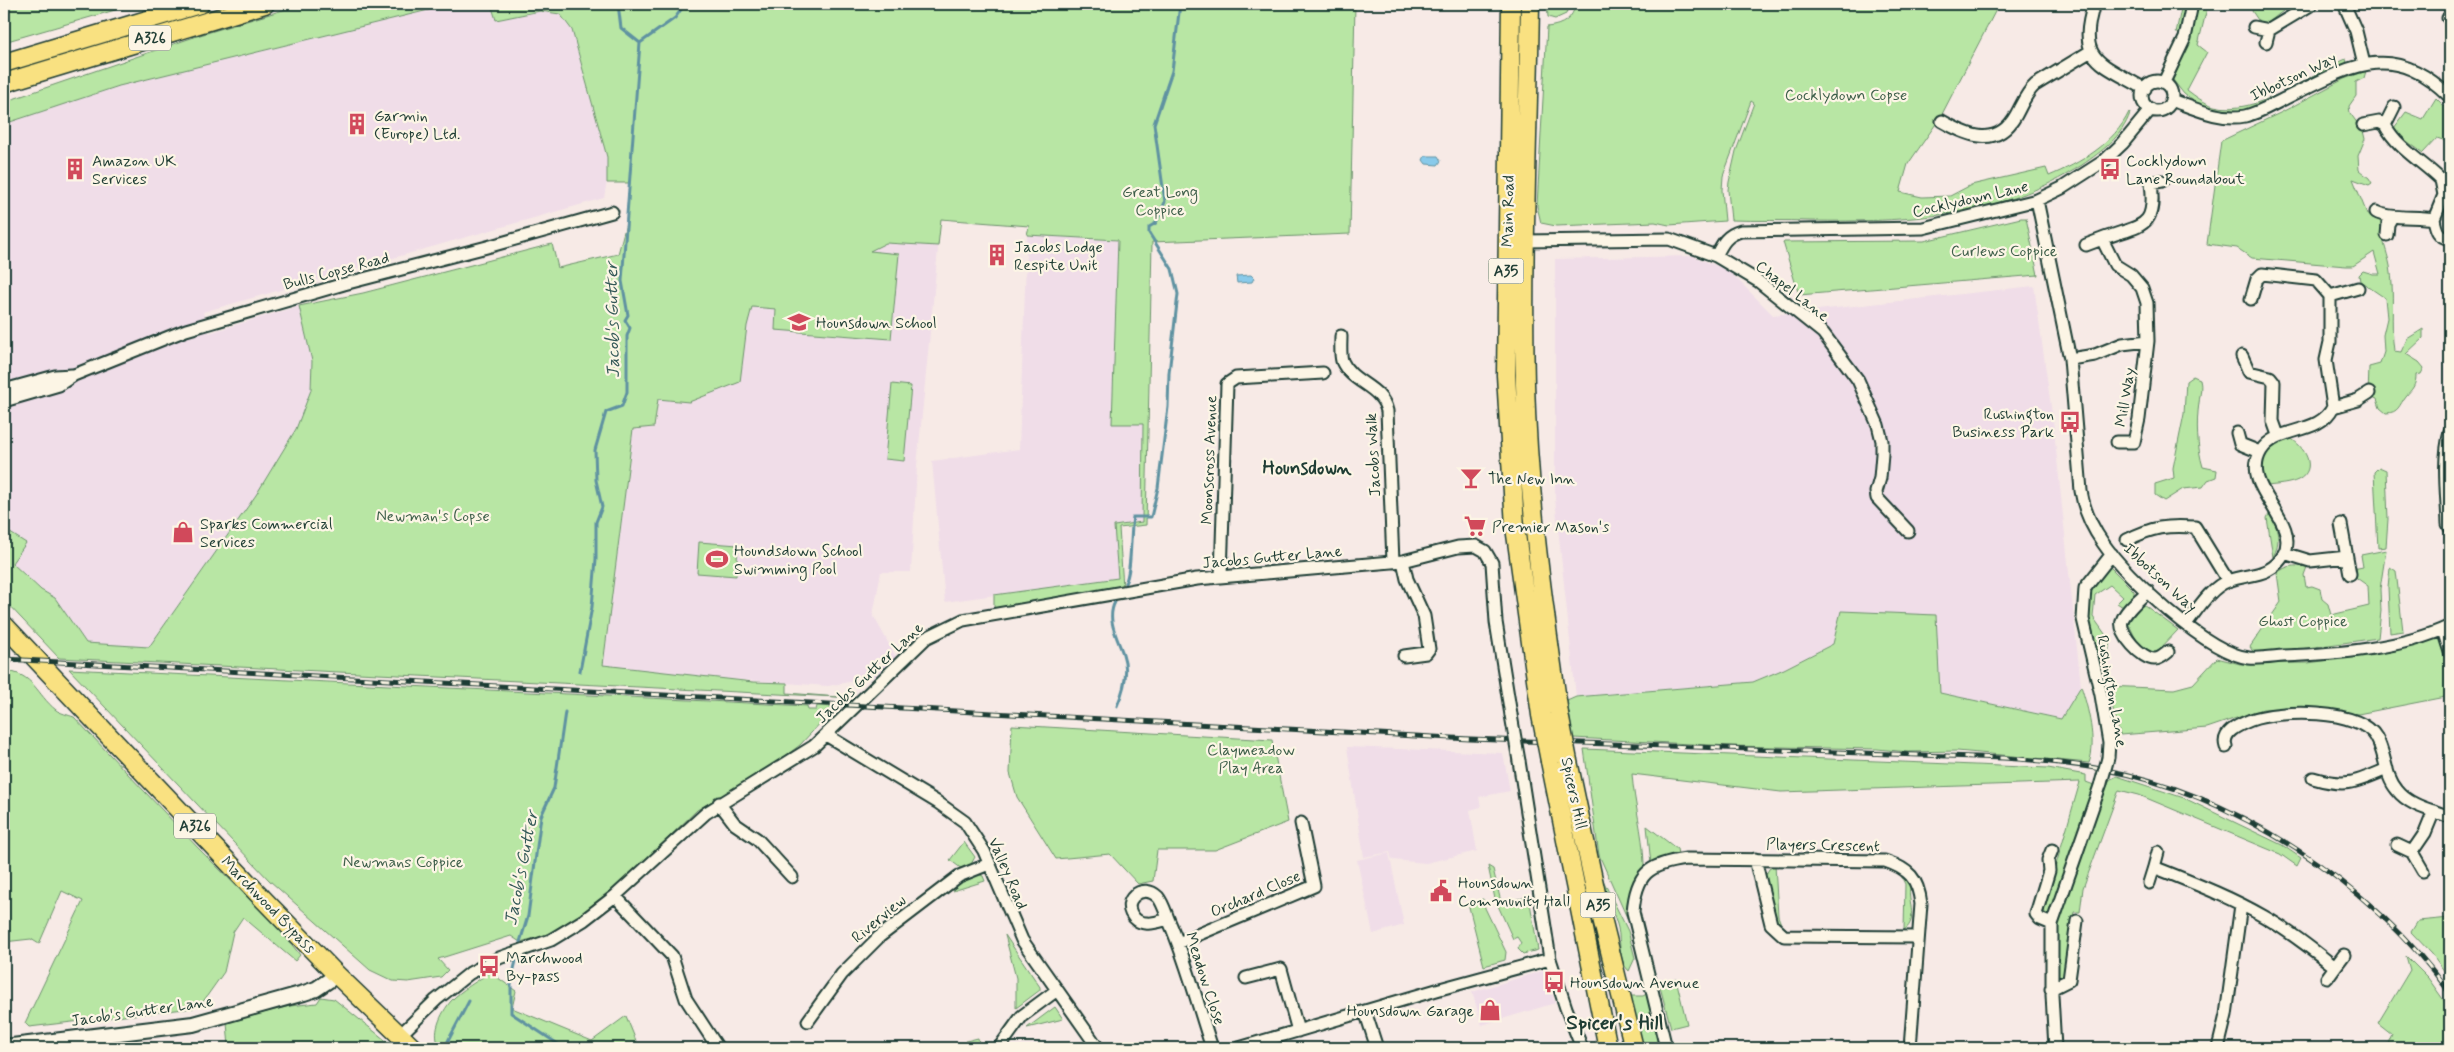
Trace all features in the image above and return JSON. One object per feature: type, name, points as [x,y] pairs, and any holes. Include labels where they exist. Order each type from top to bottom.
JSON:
[{"type":"main road","name":"A326","points":[[4,63],[200,4]]},
{"type":"main road","name":"A326","points":[[4,83],[265,4]]},
{"type":"main road","name":"Main Road","points":[[1511,4],[1506,376],[1516,537]]},
{"type":"main road","name":"Main Road","points":[[1532,9],[1524,241],[1526,386],[1535,535]]},
{"type":"main road","points":[[4,87],[36,73]]},
{"type":"main road","name":"Spicers Hill","points":[[1535,535],[1559,714],[1568,761],[1597,898],[1634,1048]]},
{"type":"main road","name":"Spicers Hill","points":[[1516,537],[1541,715],[1608,1048]]},
{"type":"main road","name":"Marchwood Bypass","points":[[4,625],[337,975],[399,1036],[414,1048]]},
{"type":"street","points":[[2094,4],[2087,34],[2091,51],[2105,65],[2145,89]]},
{"type":"street","points":[[2164,82],[2185,38],[2192,4]]},
{"type":"street","points":[[2254,27],[2269,30],[2312,4]]},
{"type":"street","points":[[2344,4],[2356,31],[2364,64]]},
{"type":"street","points":[[2266,42],[2269,30]]},
{"type":"street","points":[[1942,121],[1974,136],[1996,134],[2013,121],[2029,91],[2035,85],[2091,51]]},
{"type":"street","name":"Ibbotson Way","points":[[2172,100],[2211,114],[2245,116],[2277,103],[2335,73],[2364,64],[2389,64],[2412,70],[2428,78],[2450,97]]},
{"type":"street","points":[[2155,81],[2164,82],[2170,88],[2172,100],[2163,109],[2151,109],[2144,100],[2145,89],[2155,81]]},
{"type":"street","points":[[2385,125],[2394,107]]},
{"type":"street","name":"Cocklydown Lane","points":[[1716,256],[1726,238],[1732,233],[1740,231],[1923,228],[2037,200],[2062,188],[2104,161],[2123,144],[2151,109]]},
{"type":"street","points":[[2362,125],[2378,122],[2385,125],[2397,142],[2441,180],[2444,195],[2434,219],[2436,230],[2441,237],[2450,239]]},
{"type":"street","points":[[2086,245],[2148,220],[2153,213],[2154,204],[2151,182],[2162,181]]},
{"type":"street","name":"Ibbotson Way","points":[[2037,200],[2070,359],[2080,491],[2084,508],[2093,528],[2112,554],[2148,592],[2186,624],[2218,647],[2249,658],[2307,655],[2389,645],[2447,628]]},
{"type":"street","name":"Bulls Copse Road","points":[[4,401],[59,385],[74,375],[186,330],[344,284],[612,212]]},
{"type":"street","points":[[2376,212],[2383,216],[2415,216],[2434,219]]},
{"type":"street","points":[[2387,236],[2388,224],[2392,216]]},
{"type":"street","name":"Chapel Lane","points":[[1524,241],[1654,238],[1684,244],[1716,256],[1758,281],[1815,325],[1850,368],[1864,391],[1882,441],[1880,478],[1876,492],[1877,498],[1908,531]]},
{"type":"street","name":"Mill Way","points":[[2102,239],[2115,265],[2131,275],[2142,288],[2148,310],[2148,341],[2139,419],[2134,442],[2117,442]]},
{"type":"street","points":[[2250,299],[2256,279],[2259,275],[2266,274],[2316,280],[2330,296],[2330,342],[2326,360],[2333,407]]},
{"type":"street","points":[[2330,296],[2358,288]]},
{"type":"street","name":"Jacobs Walk","points":[[1341,336],[1341,356],[1346,366],[1356,377],[1377,392],[1386,404],[1398,561],[1424,616],[1429,649],[1426,653],[1404,656]]},
{"type":"street","name":"Mill Way","points":[[2070,359],[2095,355],[2122,344],[2148,341]]},
{"type":"street","points":[[2242,356],[2249,372],[2246,383]]},
{"type":"street","points":[[2249,372],[2270,377],[2274,382],[2274,421],[2278,435]]},
{"type":"street","name":"Moonscross Avenue","points":[[1221,576],[1227,384],[1236,378],[1323,373]]},
{"type":"street","name":"Bulls Copse Road","points":[[4,390],[55,376],[74,375]]},
{"type":"street","points":[[2186,624],[2210,595],[2228,581],[2262,574],[2274,566],[2284,553],[2286,541],[2284,528],[2262,491],[2256,475],[2260,452],[2269,441],[2278,435],[2308,427],[2324,418],[2333,407],[2358,400],[2368,393]]},
{"type":"street","points":[[2450,432],[2447,442],[2446,476],[2450,528]]},
{"type":"street","points":[[2237,433],[2240,444],[2260,452]]},
{"type":"street","points":[[2341,524],[2350,574]]},
{"type":"street","points":[[2127,540],[2147,530],[2163,527],[2195,527],[2228,581]]},
{"type":"street","name":"Jacobs Gutter Lane","points":[[399,1036],[442,994],[470,973],[499,958],[556,937],[584,920],[615,896],[719,803],[798,756],[826,735],[916,646],[934,633],[953,624],[990,614],[1221,576],[1398,561],[1469,545],[1482,548],[1492,563],[1495,614],[1550,959]]},
{"type":"street","points":[[2284,553],[2316,561],[2347,557]]},
{"type":"street","name":"Rushington Lane","points":[[2055,1048],[2052,989],[2052,924],[2101,784],[2108,758],[2109,743],[2101,694],[2083,619],[2085,588],[2112,554]]},
{"type":"street","points":[[2148,592],[2124,615],[2121,623],[2125,637],[2149,658],[2155,659],[2168,652]]},
{"type":"street","points":[[2447,628],[2450,652]]},
{"type":"street","points":[[2226,747],[2224,741],[2226,735],[2242,723],[2265,715],[2286,713],[2327,715],[2367,725],[2377,737],[2395,789],[2408,801],[2450,817]]},
{"type":"street","name":"Valley Road","points":[[826,735],[955,814],[973,833],[989,864],[1014,926],[1098,1048]]},
{"type":"street","points":[[2313,778],[2336,784],[2358,781],[2387,769]]},
{"type":"street","points":[[719,803],[735,824],[757,839],[792,877]]},
{"type":"street","points":[[2412,852],[2425,833],[2434,811]]},
{"type":"street","name":"Orchard Close","points":[[1178,943],[1314,886],[1301,824]]},
{"type":"street","points":[[2397,846],[2412,852],[2423,871]]},
{"type":"street","points":[[2052,850],[2048,860],[2049,871],[2036,914],[2052,924]]},
{"type":"street","points":[[2149,883],[2158,852]]},
{"type":"street","name":"Players Crescent","points":[[1666,1048],[1633,912],[1634,894],[1641,879],[1651,869],[1662,862],[1686,859],[1885,860],[1900,866],[1911,875],[1919,887],[1921,904],[1910,1048]]},
{"type":"street","name":"Players Crescent","points":[[1755,859],[1771,924],[1784,936],[1918,937]]},
{"type":"street","name":"Riverview","points":[[808,1021],[842,974],[879,937],[954,879],[989,864]]},
{"type":"street","points":[[2154,867],[2206,887],[2264,916],[2335,967]]},
{"type":"street","points":[[615,896],[672,956],[686,999],[718,1048]]},
{"type":"street","points":[[2218,1048],[2226,1015],[2241,905]]},
{"type":"street","name":"Meadow Close","points":[[1168,919],[1178,943],[1212,1048]]},
{"type":"street","points":[[2052,989],[2069,980],[2077,921]]},
{"type":"street","points":[[2327,978],[2344,955]]},
{"type":"street","points":[[1239,1048],[1550,959],[1566,1008],[1582,1048]]},
{"type":"street","points":[[1246,978],[1282,969],[1298,1031]]},
{"type":"street","name":"Jacob's Gutter Lane","points":[[4,1047],[193,1024],[316,989],[337,975]]},
{"type":"street","points":[[999,1048],[1022,1016],[1058,990]]},
{"type":"street","points":[[1365,1011],[1377,1048]]},
{"type":"shaded area","points":[[453,4],[491,4],[496,20],[540,11],[560,14],[572,30],[607,157],[608,175],[604,198],[203,312],[209,333],[299,306],[312,361],[311,390],[296,429],[256,495],[149,647],[86,643],[55,598],[41,590],[12,563],[25,543],[4,529],[4,124],[119,86]]},
{"type":"shaded area","name":"Hounsdown School","points":[[703,17],[1117,234],[941,219],[917,466],[911,572],[881,572],[873,615],[896,657],[874,677],[828,686],[603,670],[633,429],[655,427]]},
{"type":"shaded area","points":[[1027,235],[1118,240],[1112,424],[1143,424],[1142,522],[1114,526],[1118,578],[945,602],[932,461],[1019,449]]},
{"type":"shaded area","name":"Rushington Business Park","points":[[1693,256],[1729,271],[1773,315],[2034,286],[2053,421],[2081,686],[2062,719],[1940,693],[1842,611],[1833,644],[1784,669],[1753,682],[1576,697],[1555,499],[1555,259]]},
{"type":"shaded area","points":[[1347,747],[1503,753],[1510,791],[1479,797],[1481,807],[1470,810],[1477,851],[1426,863],[1392,860],[1390,852],[1364,857]]},
{"type":"shaded area","points":[[1389,853],[1404,925],[1373,934],[1357,860]]},
{"type":"shaded area","points":[[1545,970],[1555,1003],[1482,1025],[1472,992]]},
{"type":"green space","points":[[4,4],[136,4],[4,42]]},
{"type":"green space","points":[[303,4],[453,4],[119,86],[4,124],[4,102],[200,35]]},
{"type":"green space","points":[[491,4],[1355,4],[1350,234],[1152,242],[1146,525],[1119,528],[1123,587],[994,609],[994,595],[1118,578],[1114,526],[1142,522],[1143,424],[1112,424],[1118,240],[1027,235],[1029,226],[941,219],[938,246],[886,243],[870,251],[899,254],[891,339],[775,330],[776,309],[752,307],[747,326],[740,382],[689,402],[658,399],[654,427],[633,429],[603,665],[753,682],[787,683],[787,693],[838,697],[59,658],[4,600],[4,529],[26,543],[12,563],[41,590],[55,598],[86,643],[149,647],[256,495],[296,429],[311,390],[312,361],[299,306],[363,293],[552,244],[558,268],[618,254],[627,220],[629,183],[607,183],[607,157],[572,30],[560,14],[540,11],[496,20]]},
{"type":"green space","points":[[1547,4],[1569,4],[1566,14],[1555,19],[1548,17]]},
{"type":"green space","name":"Cocklydown Copse","points":[[1576,4],[1999,4],[1940,118],[1908,164],[1900,192],[1922,197],[1950,196],[1971,185],[2046,168],[2049,176],[2095,151],[2115,134],[2130,113],[2117,136],[2104,149],[2082,165],[2051,183],[1985,206],[1916,218],[1881,220],[1731,220],[1729,182],[1736,151],[1754,103],[1751,101],[1723,176],[1722,190],[1725,221],[1669,225],[1655,222],[1556,226],[1541,223],[1537,206],[1547,27],[1563,23],[1570,17]]},
{"type":"green space","points":[[2182,4],[2186,4],[2179,33],[2176,33]]},
{"type":"green space","points":[[2199,4],[2208,4],[2198,45],[2207,52],[2187,90],[2210,105],[2230,108],[2247,106],[2282,93],[2346,59],[2347,63],[2244,111],[2212,109],[2196,103],[2184,94],[2173,80],[2190,39]]},
{"type":"green space","points":[[2254,4],[2280,4],[2283,11],[2265,25],[2260,23],[2252,11]]},
{"type":"green space","points":[[2366,71],[2364,78],[2356,82],[2356,96],[2349,106],[2350,113],[2363,131],[2365,139],[2358,156],[2359,170],[2372,183],[2369,185],[2353,179],[2367,214],[2375,214],[2381,220],[2391,277],[2394,351],[2401,352],[2407,339],[2423,329],[2423,338],[2406,354],[2419,362],[2424,368],[2421,374],[2416,375],[2413,387],[2398,408],[2390,413],[2386,413],[2380,408],[2377,399],[2368,395],[2369,367],[2380,364],[2384,352],[2383,335],[2387,318],[2385,298],[2360,281],[2359,275],[2363,271],[2380,274],[2374,252],[2353,266],[2346,266],[2252,258],[2237,248],[2207,244],[2221,141],[2282,112],[2344,79]]},
{"type":"green space","points":[[2436,98],[2450,112],[2450,140],[2446,141],[2437,138],[2423,153],[2404,139],[2394,128],[2406,112],[2423,119]]},
{"type":"green space","name":"Curlews Coppice","points":[[2026,218],[2038,275],[1799,295],[1783,242],[1924,241]]},
{"type":"green space","points":[[2193,376],[2200,379],[2201,382],[2197,427],[2201,459],[2203,467],[2217,470],[2216,477],[2208,480],[2203,487],[2183,489],[2164,501],[2155,495],[2155,484],[2174,478],[2173,468],[2184,414],[2186,381]]},
{"type":"green space","points":[[892,384],[911,386],[904,461],[885,459]]},
{"type":"green space","points":[[2290,438],[2304,452],[2307,458],[2308,470],[2298,480],[2266,486],[2262,470],[2264,456],[2274,444]]},
{"type":"green space","points":[[2379,467],[2386,470],[2388,519],[2386,547],[2378,548],[2374,472]]},
{"type":"green space","points":[[2269,514],[2275,524],[2278,535],[2276,551],[2273,557],[2267,518]]},
{"type":"green space","name":"Houndsdown School Swimming Pool","points":[[699,542],[738,545],[736,576],[697,573]]},
{"type":"green space","name":"Ghost Coppice","points":[[2386,550],[2380,589],[2381,611],[2378,638],[2272,653],[2254,653],[2250,647],[2281,602],[2277,573],[2291,566],[2307,567],[2304,575],[2306,587],[2312,586],[2320,589],[2322,599],[2328,604],[2331,615],[2369,606],[2368,586],[2354,576],[2353,569],[2363,567],[2361,555]]},
{"type":"green space","points":[[2110,567],[2134,591],[2134,595],[2123,607],[2117,603],[2123,597],[2110,585],[2095,595],[2093,617],[2110,641],[2107,662],[2101,665],[2097,660],[2087,610],[2092,590]]},
{"type":"green space","points":[[2390,567],[2396,571],[2403,631],[2390,633],[2388,587]]},
{"type":"green space","points":[[2143,604],[2178,630],[2157,652],[2146,650],[2138,643],[2128,623]]},
{"type":"green space","points":[[1841,611],[1936,615],[1940,693],[2061,719],[2081,686],[2089,714],[2092,735],[2089,763],[1957,751],[1909,752],[1877,749],[1730,746],[1573,738],[1567,701],[1576,697],[1753,682],[1784,669],[1833,644]]},
{"type":"green space","points":[[2450,635],[2450,696],[2358,714],[2295,707],[2263,709],[2207,728],[2120,735],[2107,686],[2174,689],[2193,684],[2217,658],[2240,664],[2308,663],[2395,651]]},
{"type":"green space","name":"Newmans Coppice","points":[[69,669],[807,706],[808,710],[816,710],[817,706],[835,707],[800,745],[768,769],[697,810],[608,896],[559,928],[543,936],[520,942],[511,936],[438,959],[448,970],[441,977],[408,982],[393,981],[370,970],[270,881]]},
{"type":"green space","points":[[4,671],[22,676],[34,685],[56,710],[74,717],[199,849],[278,927],[300,955],[295,961],[243,917],[233,932],[224,972],[202,1003],[193,1008],[29,1027],[25,1023],[83,901],[62,891],[39,944],[31,939],[4,942]]},
{"type":"green space","name":"Claymeadow Play Area","points":[[1012,725],[1272,740],[1288,822],[1215,850],[1157,850],[1153,881],[1138,884],[1110,854],[1056,859],[1017,797],[1010,773]]},
{"type":"green space","points":[[1584,749],[2048,768],[2086,775],[2086,782],[2094,785],[2093,795],[2051,915],[2045,914],[2044,906],[2080,782],[1781,792],[1632,774],[1644,863],[1641,876],[1631,895],[1628,912],[1629,922],[1599,855]]},
{"type":"green space","points":[[2117,776],[2184,798],[2282,845],[2301,858],[2297,866],[2280,854],[2139,795],[2119,790],[2083,888],[2080,912],[2074,912],[2064,977],[2058,981],[2054,979],[2058,926],[2109,780]]},
{"type":"green space","points":[[1647,826],[1677,849],[1678,854],[1664,857],[1651,864]]},
{"type":"green space","points":[[964,842],[975,857],[970,866],[962,869],[950,860]]},
{"type":"green space","points":[[1775,865],[1778,916],[1781,924],[1790,932],[1777,923],[1769,901],[1765,876],[1769,869]]},
{"type":"green space","points":[[1488,866],[1493,869],[1501,902],[1529,897],[1538,950],[1523,954],[1518,949],[1521,943],[1517,937],[1513,939],[1495,899]]},
{"type":"green space","points":[[978,874],[983,876],[985,881],[953,891],[954,885]]},
{"type":"green space","points":[[1900,874],[1911,885],[1912,915],[1909,926],[1904,930],[1905,884]]},
{"type":"green space","points":[[1601,876],[1628,931],[1635,958],[1629,971],[1621,957],[1618,928]]},
{"type":"green space","points":[[1483,899],[1485,908],[1506,952],[1505,960],[1484,966],[1468,903]]},
{"type":"green space","points":[[2450,918],[2450,979],[2432,954],[2411,932],[2418,921]]},
{"type":"green space","points":[[1005,935],[1040,987],[1040,990],[1016,1008],[1016,978]]},
{"type":"green space","points":[[2406,956],[2428,978],[2450,1009],[2450,1048],[2386,1048],[2392,1034],[2378,1023],[2410,970]]},
{"type":"green space","points":[[490,972],[516,991],[512,1008],[592,1041],[626,1016],[639,1048],[441,1048],[437,1037],[438,1024],[447,1006],[460,993]]},
{"type":"green space","points":[[1676,979],[1687,1024],[1671,1028],[1659,983]]},
{"type":"green space","points":[[1648,993],[1662,1048],[1642,1048],[1627,996],[1643,996]]},
{"type":"green space","points":[[321,997],[334,999],[395,1048],[229,1048],[227,1022],[290,1006],[317,1003]]},
{"type":"green space","points":[[1055,1007],[1063,1019],[1027,1028]]},
{"type":"green space","points":[[978,1038],[980,1048],[968,1048],[966,1041]]},
{"type":"green space","points":[[122,1042],[123,1048],[72,1048]]},
{"type":"water","points":[[1425,156],[1438,156],[1441,161],[1438,165],[1426,164],[1423,160]]},
{"type":"water","points":[[1251,275],[1254,278],[1252,282],[1237,283],[1236,276]]},
{"type":"waterway","name":"Jacob's Gutter","points":[[618,4],[621,28],[640,43]]},
{"type":"waterway","name":"Jacob's Gutter","points":[[580,671],[592,607],[596,559],[596,522],[602,507],[596,480],[595,450],[606,412],[622,406],[627,392],[627,336],[630,328],[625,320],[628,315],[622,281],[640,43],[675,18],[685,4]]},
{"type":"waterway","points":[[1125,583],[1129,570],[1133,517],[1151,517],[1158,488],[1168,407],[1169,373],[1178,294],[1172,269],[1149,233],[1149,227],[1156,223],[1165,202],[1154,124],[1172,71],[1180,4]]},
{"type":"waterway","points":[[1115,602],[1112,621],[1126,667],[1124,687],[1117,706]]},
{"type":"waterway","name":"Jacob's Gutter","points":[[520,942],[528,916],[541,816],[554,788],[565,712]]},
{"type":"waterway","points":[[2450,950],[2450,955]]},
{"type":"waterway","name":"Jacob's Gutter","points":[[516,961],[511,981],[511,1013],[564,1048]]},
{"type":"waterway","points":[[448,1041],[469,1001]]},
{"type":"railway","points":[[4,659],[1470,739],[2003,758],[2076,765],[2151,781],[2201,799],[2249,821],[2296,849],[2340,880],[2381,915],[2418,953],[2450,993]]},
{"type":"place","name":"Garmin (Europe) Ltd.","points":[[357,124]]},
{"type":"place","name":"Amazon UK Services","points":[[75,169]]},
{"type":"place","name":"Cocklydown Lane Roundabout","points":[[2110,169]]},
{"type":"place","name":"Jacobs Lodge Respite Unit","points":[[997,255]]},
{"type":"place","name":"Hounsdown School","points":[[799,322]]},
{"type":"place","name":"Rushington Business Park","points":[[2070,422]]},
{"type":"place","name":"The New Inn","points":[[1471,478]]},
{"type":"place","name":"Premier Mason's","points":[[1475,526]]},
{"type":"place","name":"Sparks Commercial Services","points":[[183,532]]},
{"type":"place","name":"Houndsdown School Swimming Pool","points":[[717,559]]},
{"type":"place","name":"Hounsdown Community Hall","points":[[1441,891]]},
{"type":"place","name":"Marchwood By-pass","points":[[489,966]]},
{"type":"place","name":"Hounsdown Avenue","points":[[1554,982]]},
{"type":"place","name":"Hounsdown Garage","points":[[1490,1010]]},
{"type":"district","name":"Hounsdown","points":[[1307,467]]},
{"type":"district","name":"Spicer's Hill","points":[[1615,1022]]},
{"type":"park label","name":"Great Long Coppice","points":[[1160,200]]},
{"type":"park label","name":"Newman's Copse","points":[[433,515]]}]
